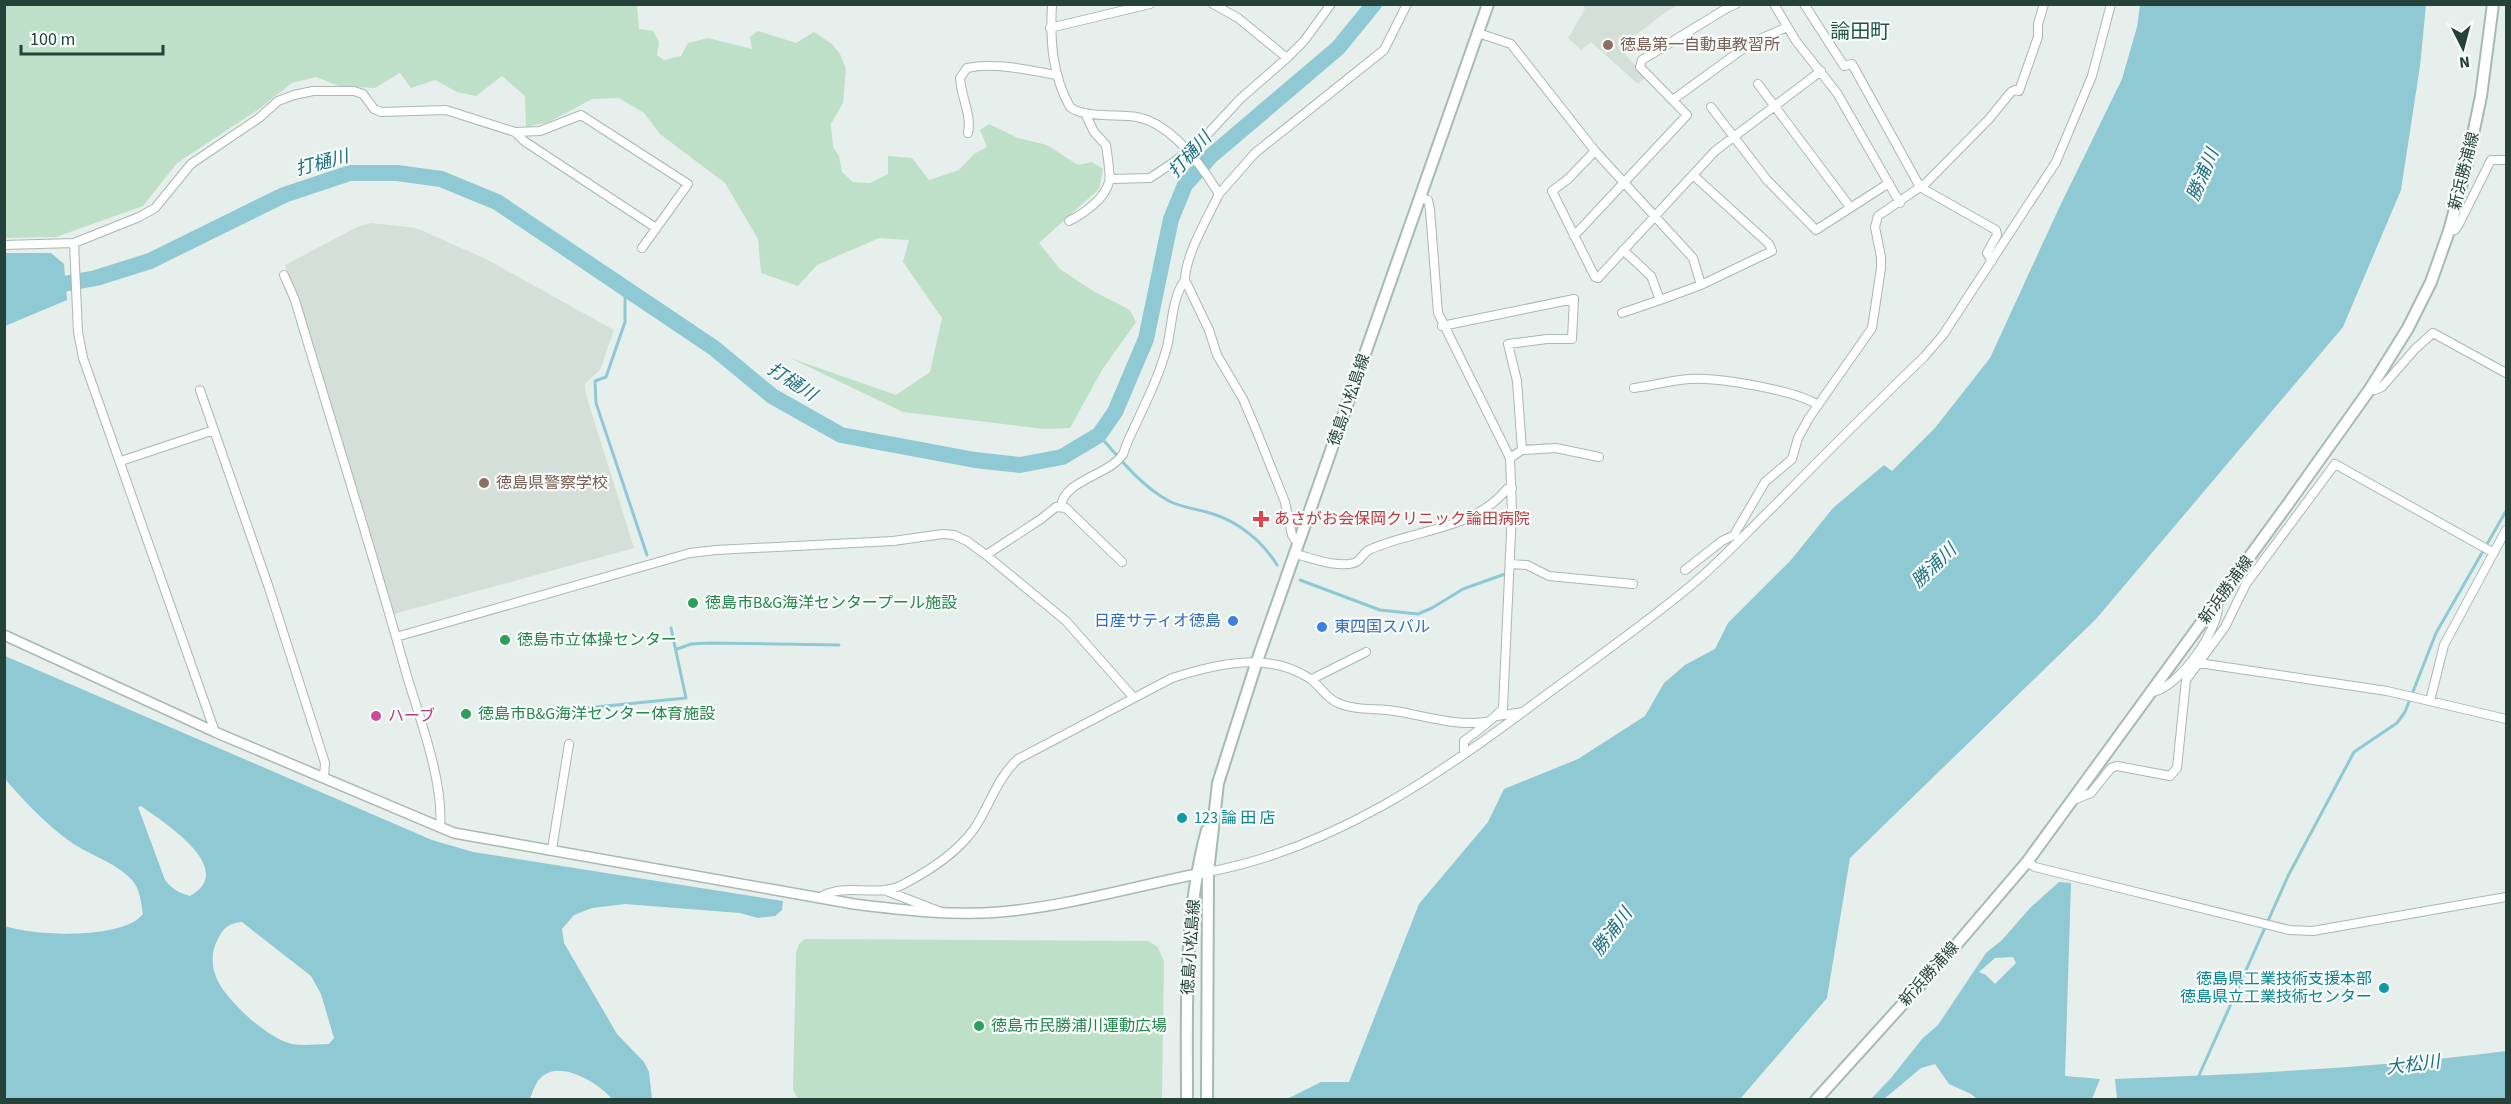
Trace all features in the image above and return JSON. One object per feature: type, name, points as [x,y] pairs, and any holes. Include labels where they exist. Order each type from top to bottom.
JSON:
[{"type":"main road","name":"徳島小松島線","points":[[1208,1100],[1208,897],[1203,873],[1202,846],[1223,764],[1257,661],[1488,4]]},
{"type":"main road","name":"新浜勝浦線","points":[[1815,1100],[2027,862],[2370,389],[2408,328],[2431,282],[2449,231],[2466,168],[2481,96],[2493,4]]},
{"type":"main road","name":"徳島小松島線","points":[[1186,1100],[1188,974],[1194,896],[1203,873]]},
{"type":"street","points":[[1052,4],[1050,28],[1056,75],[1070,107],[1074,111],[1084,113],[1150,120],[1189,153],[1218,192]]},
{"type":"street","points":[[1050,28],[1150,4]]},
{"type":"street","points":[[1213,4],[1238,18],[1287,58]]},
{"type":"street","points":[[1110,179],[1150,178],[1189,153],[1239,99],[1304,41],[1331,4]]},
{"type":"street","points":[[1061,506],[1062,498],[1066,493],[1113,464],[1123,454],[1155,381],[1166,349],[1178,295],[1185,280],[1188,264],[1218,192],[1255,153],[1384,50],[1407,4]]},
{"type":"street","points":[[1574,236],[1688,115],[1640,67],[1642,60],[1736,4]]},
{"type":"street","points":[[1774,4],[1787,27],[1846,106],[1900,203]]},
{"type":"street","points":[[1804,4],[1844,66],[1852,64],[1920,187],[1996,230],[1997,235],[1987,253],[1992,261]]},
{"type":"street","points":[[1736,538],[1762,487],[1792,459],[1803,427],[1872,328],[1881,268],[1875,227],[1878,216],[1900,203],[1920,187],[1989,119],[2011,92],[2015,90],[2019,92],[2038,38],[2038,24],[2044,4]]},
{"type":"street","points":[[4,635],[215,732],[454,832],[854,904],[941,912],[1000,912],[1075,902],[1273,856],[1340,828],[1419,784],[1510,724],[1522,712],[1667,606],[1924,357],[1942,335],[2056,162],[2092,76],[2111,4]]},
{"type":"street","points":[[1674,99],[1751,43],[1787,27]]},
{"type":"street","points":[[1478,33],[1511,44],[1595,151],[1693,258],[1701,285]]},
{"type":"street","points":[[968,134],[969,117],[964,104],[960,78],[967,68],[994,67],[1056,75]]},
{"type":"street","points":[[1595,151],[1568,179],[1552,191],[1595,277],[1598,278],[1654,214],[1715,151],[1821,71]]},
{"type":"street","points":[[1758,84],[1851,207]]},
{"type":"street","points":[[4,245],[74,243],[139,217],[155,208],[191,164],[259,118],[278,100],[313,92],[354,91],[363,94],[374,109],[381,112],[446,110],[515,132],[540,130],[582,115],[688,184],[642,248]]},
{"type":"street","points":[[1711,107],[1767,180],[1816,230],[1889,183]]},
{"type":"street","points":[[1069,221],[1081,215],[1095,201],[1109,185],[1110,179],[1106,145],[1094,132],[1084,113]]},
{"type":"street","points":[[515,132],[524,141],[656,228]]},
{"type":"street","points":[[2449,231],[2455,230],[2459,224],[2491,160],[2506,160]]},
{"type":"street","points":[[1622,313],[1701,285],[1772,251],[1769,244],[1694,174]]},
{"type":"street","points":[[1420,198],[1428,200],[1430,210],[1438,313],[1442,326],[1510,458],[1512,488],[1504,698],[1503,708],[1497,716]]},
{"type":"street","points":[[74,243],[78,332],[83,358],[215,732]]},
{"type":"street","points":[[1623,250],[1651,276],[1660,300]]},
{"type":"street","points":[[284,275],[294,300],[430,756],[441,811],[440,827]]},
{"type":"street","points":[[1185,280],[1209,330],[1217,355],[1252,421],[1285,502],[1297,549],[1335,563],[1354,563],[1370,549],[1456,523],[1474,515],[1497,501],[1507,489],[1512,488]]},
{"type":"street","points":[[1442,326],[1574,299],[1572,339],[1547,339],[1509,344],[1518,394],[1522,450]]},
{"type":"street","points":[[2370,389],[2375,390],[2382,387],[2415,349],[2433,333],[2506,373]]},
{"type":"street","points":[[1634,388],[1702,379],[1790,392],[1818,405]]},
{"type":"street","points":[[200,390],[269,588],[325,763],[324,777]]},
{"type":"street","points":[[121,461],[214,430]]},
{"type":"street","points":[[1510,458],[1522,450],[1556,448],[1599,456]]},
{"type":"street","points":[[2152,692],[2167,686],[2195,662],[2225,627],[2246,584],[2335,464],[2494,553]]},
{"type":"street","points":[[986,555],[1056,507],[1061,506],[1066,508],[1122,562]]},
{"type":"street","points":[[2430,701],[2444,645],[2506,530]]},
{"type":"street","points":[[396,637],[690,553],[893,541],[943,534],[967,541],[1066,621],[1134,698]]},
{"type":"street","points":[[1685,570],[1722,541],[1736,538]]},
{"type":"street","points":[[1510,564],[1527,565],[1549,576],[1633,584]]},
{"type":"street","points":[[2074,800],[2091,793],[2111,768],[2117,766],[2170,776],[2177,768],[2186,680],[2217,616],[2218,601]]},
{"type":"street","points":[[1312,679],[1366,652]]},
{"type":"street","points":[[821,897],[829,892],[884,890],[899,887],[913,879],[953,852],[973,829],[1003,775],[1018,759],[1183,675],[1240,662],[1257,661],[1289,668],[1312,679],[1330,699],[1356,708],[1393,711],[1458,724],[1485,722]]},
{"type":"street","points":[[2195,662],[2387,691],[2506,719]]},
{"type":"street","points":[[1464,753],[1464,741],[1485,722],[1497,716],[1522,712]]},
{"type":"street","points":[[552,849],[569,744]]},
{"type":"street","points":[[2027,862],[2058,873],[2289,930],[2313,931],[2506,897]]},
{"type":"street","points":[[884,890],[941,912]]},
{"type":"shaded area","name":"徳島第一自動車教習所","points":[[1583,5],[1679,5],[1667,11],[1619,48],[1646,77],[1638,84],[1591,42],[1581,50],[1568,38],[1585,9]]},
{"type":"shaded area","name":"徳島県警察学校","points":[[371,223],[416,228],[486,259],[614,330],[600,370],[585,384],[586,395],[634,548],[394,614],[299,302],[285,265],[357,227]]},
{"type":"green space","points":[[4,5],[637,5],[639,29],[653,31],[659,42],[657,55],[664,60],[681,56],[688,43],[708,38],[752,49],[750,37],[758,31],[796,43],[814,32],[832,44],[840,54],[846,69],[843,103],[831,124],[833,147],[839,156],[842,172],[853,182],[870,183],[888,174],[888,156],[912,158],[929,180],[959,170],[974,154],[987,147],[980,130],[989,124],[1018,138],[1047,145],[1078,165],[1092,162],[1103,169],[1099,189],[1039,243],[1060,269],[1093,291],[1130,310],[1136,322],[1102,370],[1070,428],[1044,429],[903,412],[790,358],[896,395],[930,372],[942,318],[903,262],[909,240],[879,238],[817,265],[798,286],[761,273],[758,239],[725,183],[660,134],[644,113],[619,98],[592,99],[549,122],[526,127],[525,96],[502,76],[476,96],[457,92],[435,80],[411,88],[400,73],[375,88],[339,86],[316,77],[292,83],[259,109],[177,163],[143,206],[56,237],[5,238]]},
{"type":"green space","name":"徳島市民勝浦川運動広場","points":[[805,939],[1148,941],[1158,947],[1164,962],[1162,1099],[798,1099],[793,1090],[796,953],[799,944]]},
{"type":"water","name":"勝浦川","points":[[2140,5],[2426,5],[2420,66],[2401,190],[2343,327],[2096,619],[1850,858],[1827,998],[1740,1099],[1287,1099],[1321,1082],[1349,1082],[1419,904],[1488,822],[1504,789],[1578,759],[1645,716],[1664,683],[1685,665],[1715,649],[1728,623],[1791,560],[1833,508],[1884,465],[1892,471],[1935,428],[1990,358],[2122,79],[2137,27]]},
{"type":"water","points":[[5,253],[51,253],[64,264],[67,300],[5,326]]},
{"type":"water","points":[[5,656],[432,840],[473,852],[783,901],[782,910],[775,916],[758,918],[740,913],[625,904],[592,908],[574,915],[562,929],[564,943],[617,1034],[644,1062],[649,1072],[652,1099],[612,1099],[599,1087],[581,1076],[571,1072],[552,1071],[541,1077],[530,1099],[5,1099],[5,926],[36,932],[77,934],[117,928],[132,922],[143,914],[138,891],[131,879],[117,867],[59,833],[5,779]],"holes":[[[141,806],[179,834],[202,860],[206,873],[203,885],[190,896],[182,894],[165,880],[138,807]],[[242,922],[311,976],[321,994],[334,1038],[329,1044],[296,1045],[282,1041],[247,1016],[219,984],[213,965],[213,951],[225,929],[234,923]]]},
{"type":"water","points":[[2059,882],[2071,883],[2065,1076],[2100,1079],[2092,1099],[1977,1099],[1949,1084],[1935,1064],[1921,1068],[1884,1099],[1871,1099],[1922,1039],[1938,1025],[1986,953],[2002,940],[2030,908]],"holes":[[[2013,957],[2016,963],[1995,984],[1979,972],[1995,958]]]},
{"type":"water","name":"大松川","points":[[2506,1051],[2506,1099],[2117,1099],[2115,1079],[2360,1066]]},
{"type":"waterway","name":"打樋川","points":[[4,295],[96,278],[150,261],[284,195],[350,173],[397,173],[441,179],[497,202],[714,348],[772,396],[841,435],[975,460],[1020,465],[1062,457],[1099,435],[1115,412],[1146,339],[1171,219],[1185,185],[1211,156],[1338,48],[1374,4]]},
{"type":"waterway","points":[[625,289],[625,322],[606,377],[595,381],[596,403],[647,555]]},
{"type":"waterway","points":[[1099,435],[1149,488],[1174,503],[1232,522],[1257,541],[1277,565]]},
{"type":"waterway","points":[[2197,1080],[2288,876],[2354,752],[2397,723],[2405,712],[2436,633],[2506,511]]},
{"type":"waterway","points":[[1300,580],[1380,610],[1418,614],[1463,589],[1505,574]]},
{"type":"waterway","points":[[586,708],[686,698],[671,628]]},
{"type":"waterway","points":[[677,649],[691,644],[709,643],[839,645]]},
{"type":"place","name":"徳島第一自動車教習所","points":[[1608,45]]},
{"type":"place","name":"徳島県警察学校","points":[[484,483]]},
{"type":"place","name":"あさがお会保岡クリニック論田病院","points":[[1261,519]]},
{"type":"place","name":"徳島市B&G海洋センタープール施設","points":[[693,603]]},
{"type":"place","name":"日産サティオ徳島","points":[[1233,621]]},
{"type":"place","name":"東四国スバル","points":[[1322,627]]},
{"type":"place","name":"徳島市立体操センター","points":[[505,640]]},
{"type":"place","name":"徳島市B&G海洋センター体育施設","points":[[466,714]]},
{"type":"place","name":"ハーブ","points":[[376,716]]},
{"type":"place","name":"123 論 田 店","points":[[1182,818]]},
{"type":"place","name":"徳島県工業技術支援本部 徳島県立工業技術センター","points":[[2384,988]]},
{"type":"place","name":"徳島市民勝浦川運動広場","points":[[979,1026]]},
{"type":"district","name":"論田町","points":[[1860,32]]}]
